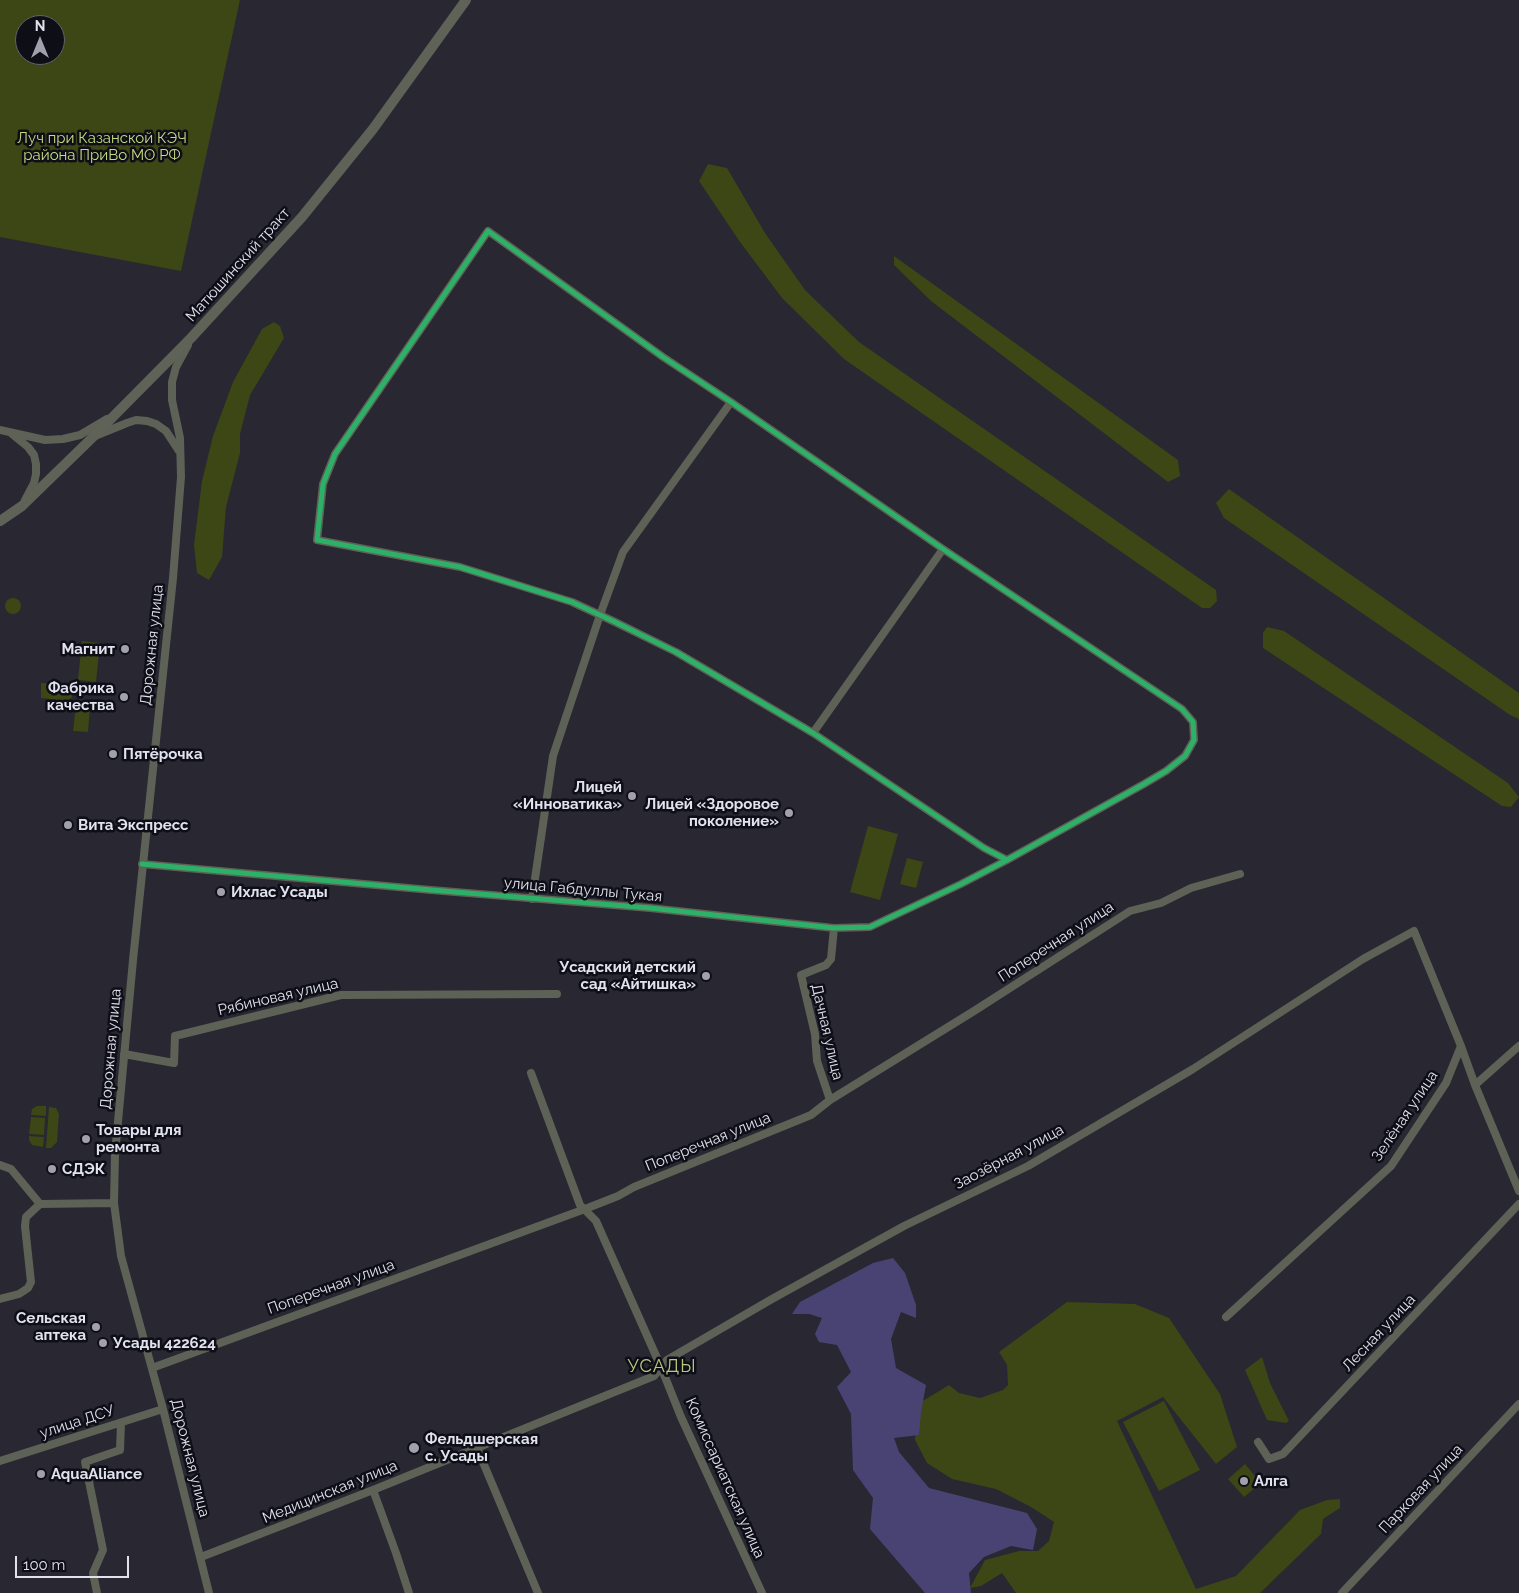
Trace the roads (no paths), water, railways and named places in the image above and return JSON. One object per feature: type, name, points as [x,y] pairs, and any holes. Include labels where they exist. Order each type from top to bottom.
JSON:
[{"type":"main road","name":"Матюшинский тракт","points":[[0,521],[22,506],[116,414],[191,338],[302,217],[346,164],[466,0]]},
{"type":"street","name":"улица Габдуллы Тукая","points":[[142,864],[650,908],[834,928],[870,926],[1007,860],[1166,771],[1185,756],[1194,740],[1194,722],[1182,709],[943,549],[731,402],[663,358],[488,231],[335,454],[323,484],[318,540],[460,567],[572,602],[600,615]]},
{"type":"street","name":"Дорожная улица","points":[[191,338],[176,367],[172,382],[172,400],[180,438],[181,477],[173,578],[142,864],[124,1054],[115,1154],[114,1202],[121,1256],[163,1409],[209,1593]]},
{"type":"street","points":[[532,898],[553,756],[623,552],[731,402]]},
{"type":"street","points":[[0,430],[45,440],[63,439],[80,435],[116,414]]},
{"type":"street","points":[[93,437],[136,420],[147,421],[156,424],[166,431],[180,453]]},
{"type":"street","points":[[0,435],[10,432]]},
{"type":"street","points":[[10,432],[28,447],[34,455],[36,464],[34,483],[22,506]]},
{"type":"street","points":[[813,733],[943,549]]},
{"type":"street","points":[[600,615],[676,652],[813,733],[984,848],[1007,860]]},
{"type":"street","name":"Поперечная улица","points":[[152,1368],[585,1210],[634,1187],[811,1115],[830,1100],[1130,911],[1161,903],[1191,888],[1240,874]]},
{"type":"street","name":"Дачная улица","points":[[830,1100],[816,1061],[816,1034],[800,975],[826,965],[831,959],[834,928]]},
{"type":"street","name":"Заозёрная улица","points":[[661,1367],[667,1360],[772,1299],[904,1226],[1028,1166],[1193,1069],[1363,959],[1414,932],[1461,1046]]},
{"type":"street","name":"Рябиновая улица","points":[[124,1054],[174,1063],[175,1036],[341,995],[557,994]]},
{"type":"street","points":[[1461,1046],[1519,1192]]},
{"type":"street","name":"Зелёная улица","points":[[1226,1317],[1391,1166],[1446,1083],[1461,1046]]},
{"type":"street","points":[[1475,1085],[1519,1046]]},
{"type":"street","name":"Комиссариатская улица","points":[[531,1074],[580,1205],[596,1221],[762,1593]]},
{"type":"street","points":[[0,1165],[11,1169],[40,1204]]},
{"type":"street","points":[[0,1299],[19,1294],[28,1288],[31,1282],[25,1226],[26,1217],[40,1204],[114,1202]]},
{"type":"street","name":"Лесная улица","points":[[1258,1442],[1269,1459],[1283,1454],[1519,1204]]},
{"type":"street","name":"Медицинская улица","points":[[201,1557],[373,1490],[654,1376],[661,1367]]},
{"type":"street","name":"Парковая улица","points":[[1342,1593],[1519,1404]]},
{"type":"street","name":"улица ДСУ","points":[[0,1461],[163,1409]]},
{"type":"street","points":[[98,1593],[93,1573],[103,1550],[85,1462],[120,1450],[120,1422]]},
{"type":"street","points":[[477,1448],[538,1593]]},
{"type":"street","points":[[373,1490],[409,1593]]},
{"type":"place","name":"Магнит","points":[[125,649]]},
{"type":"place","name":"Фабрика качества","points":[[124,697]]},
{"type":"place","name":"Пятёрочка","points":[[113,754]]},
{"type":"place","name":"Лицей «Инноватика»","points":[[632,796]]},
{"type":"place","name":"Лицей «Здоровое поколение»","points":[[789,813]]},
{"type":"place","name":"Вита Экспресс","points":[[68,825]]},
{"type":"place","name":"Ихлас Усады","points":[[221,892]]},
{"type":"place","name":"Усадский детский сад «Айтишка»","points":[[706,976]]},
{"type":"place","name":"Товары для ремонта","points":[[86,1139]]},
{"type":"place","name":"СДЭК","points":[[52,1169]]},
{"type":"place","name":"Сельская аптека","points":[[96,1327]]},
{"type":"place","name":"Усады 422624","points":[[103,1343]]},
{"type":"place","name":"Фельдшерская с. Усады","points":[[414,1448]]},
{"type":"place","name":"AquaAliance","points":[[41,1474]]},
{"type":"place","name":"Алга","points":[[1244,1481]]},
{"type":"district","name":"УСАДЫ","points":[[662,1367]]},
{"type":"park label","name":"Луч при Казанской КЭЧ района ПриВо МО РФ","points":[[102,146]]}]
